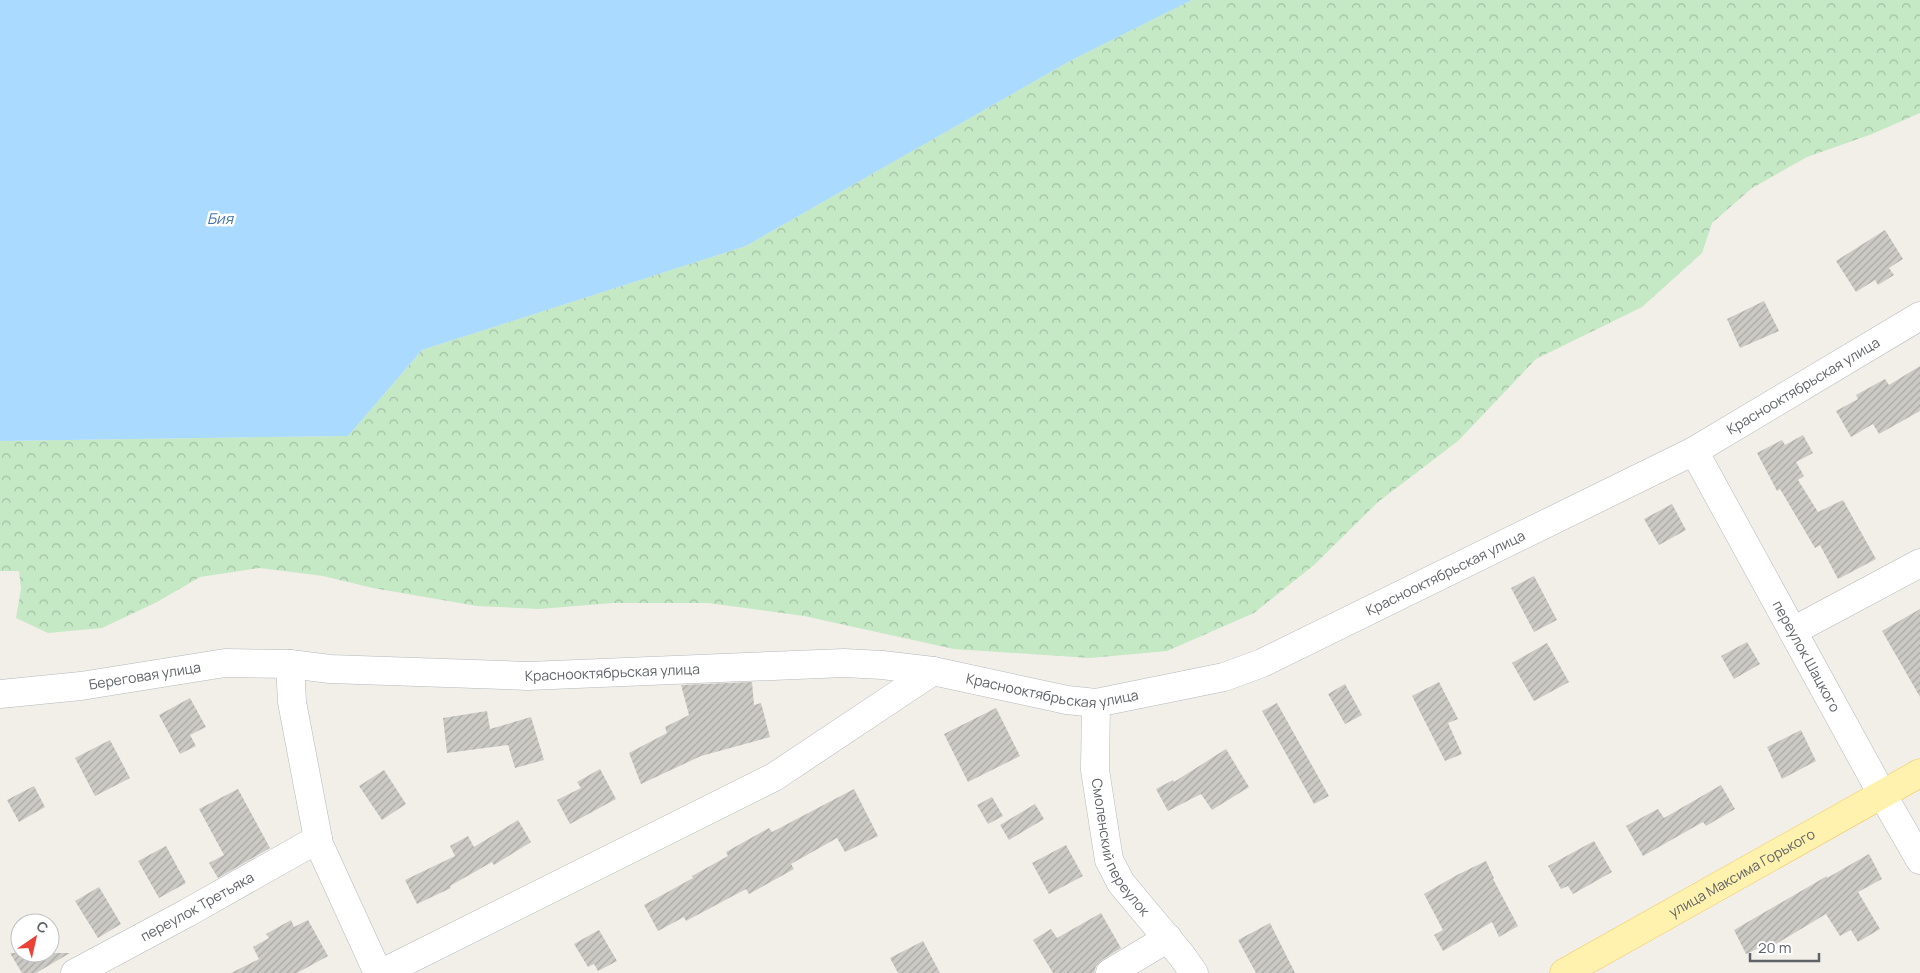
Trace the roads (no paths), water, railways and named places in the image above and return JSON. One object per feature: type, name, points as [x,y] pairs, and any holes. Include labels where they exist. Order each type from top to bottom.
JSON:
[{"type":"main road","name":"улица Максима Горького","points":[[1564,973],[1920,773]]},
{"type":"street","name":"Краснооктябрьская улица","points":[[290,664],[330,669],[528,676],[844,663],[933,671],[1067,700],[1096,703],[1224,677],[1262,663],[1694,451],[1920,316]]},
{"type":"street","name":"переулок Шацкого","points":[[1694,451],[1920,860]]},
{"type":"street","points":[[1793,631],[1920,563]]},
{"type":"street","name":"Береговая улица","points":[[0,694],[81,686],[225,663],[290,664]]},
{"type":"street","points":[[290,664],[292,702],[318,839],[324,859],[378,973]]},
{"type":"street","points":[[382,973],[774,777],[933,671]]},
{"type":"street","name":"Смоленский переулок","points":[[1096,703],[1095,770],[1109,860],[1122,883],[1168,938],[1194,973]]},
{"type":"street","name":"переулок Третьяка","points":[[76,973],[318,839]]},
{"type":"street","points":[[1110,973],[1168,938]]},
{"type":"water","name":"Бия","points":[[0,0],[1192,0],[1070,61],[746,246],[422,350],[348,436],[0,441]]}]
